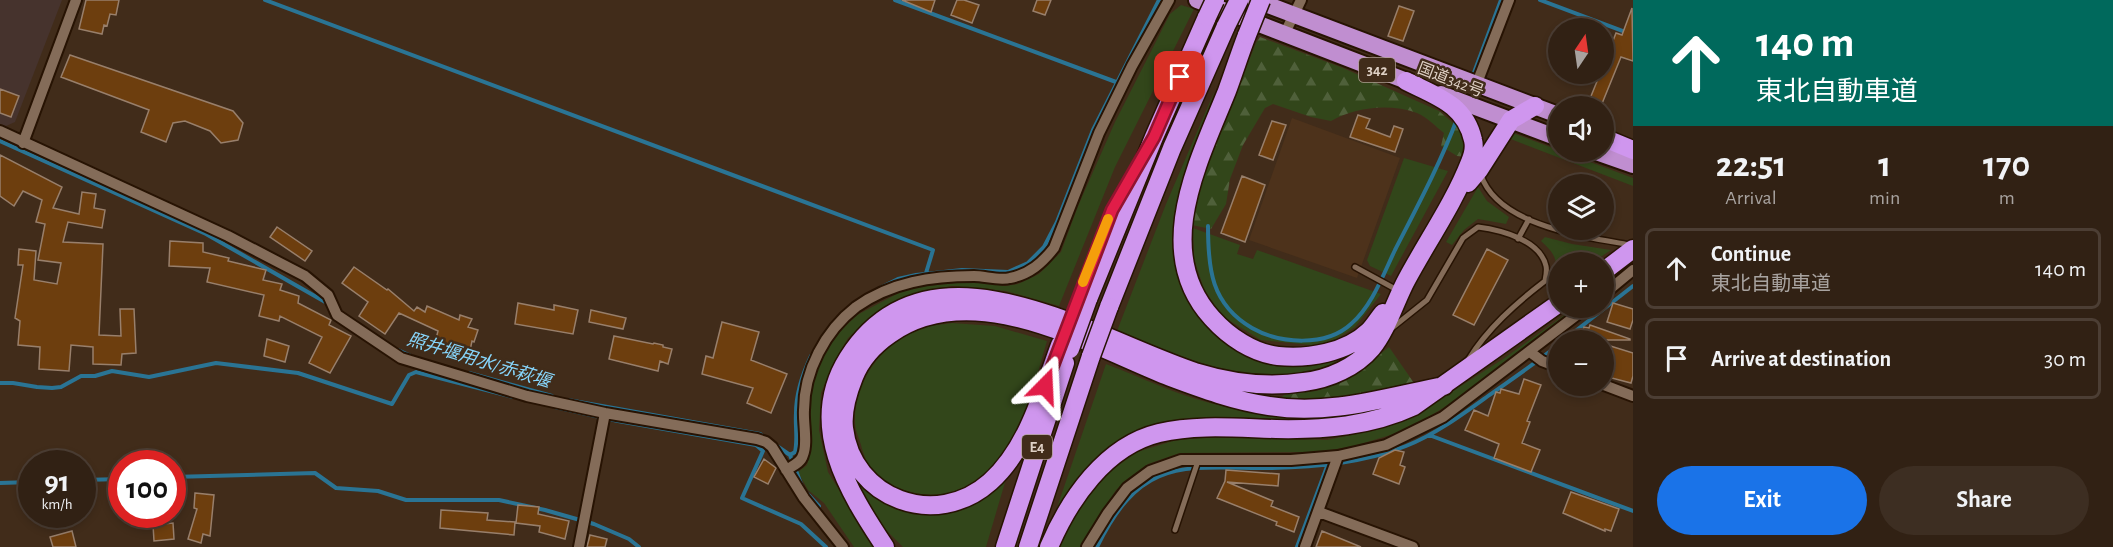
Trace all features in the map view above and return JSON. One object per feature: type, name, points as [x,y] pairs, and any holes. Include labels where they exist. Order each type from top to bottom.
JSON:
[{"type":"highway","name":"国道342号","points":[[1197,0],[1548,134]]},
{"type":"highway","name":"E4","points":[[1005,547],[1065,347],[1083,298],[1215,0]]},
{"type":"highway","name":"E4","points":[[1028,547],[1109,307],[1172,148],[1239,0]]},
{"type":"highway","name":"国道342号","points":[[1256,0],[1298,7],[1548,111]]},
{"type":"highway","points":[[1261,0],[1198,162],[1185,211],[1181,235],[1183,255],[1196,297],[1220,327],[1237,340],[1256,350],[1276,356],[1297,357],[1317,355],[1358,339],[1368,331],[1400,292]]},
{"type":"highway","points":[[1406,81],[1449,102],[1459,111],[1470,129],[1474,144],[1473,153],[1453,200]]},
{"type":"highway","points":[[885,547],[846,482],[834,450],[830,426],[834,395],[843,366],[856,346],[875,326],[891,314],[917,304],[957,297],[1007,302],[1057,316],[1164,361],[1197,372],[1252,384],[1281,385],[1309,382],[1333,375],[1359,361],[1378,338],[1424,246],[1453,200],[1479,170],[1511,120],[1535,106]]},
{"type":"highway","points":[[1614,136],[1633,143]]},
{"type":"highway","points":[[1614,142],[1633,150]]},
{"type":"highway","points":[[1614,158],[1633,165]]},
{"type":"highway","points":[[1614,263],[1633,247]]},
{"type":"highway","points":[[1065,347],[1018,447],[989,483],[975,492],[957,501],[940,505],[918,505],[899,500],[880,490],[854,461],[844,426],[850,388],[857,370],[867,354],[896,329],[909,322],[946,312],[967,310],[989,312],[1052,328],[1197,387],[1271,406],[1322,408],[1349,406],[1377,401],[1451,380]]},
{"type":"highway","points":[[1048,547],[1064,516],[1087,481],[1114,455],[1134,443],[1157,433],[1200,428],[1308,429],[1365,423],[1392,416],[1414,406],[1548,311]]},
{"type":"street","points":[[23,143],[76,0]]},
{"type":"street","points":[[786,470],[800,461],[804,454],[804,406],[812,365],[833,331],[856,307],[893,287],[926,278],[973,276],[1008,279],[1029,271],[1042,262],[1054,248],[1099,133],[1132,66],[1169,0]]},
{"type":"street","points":[[1477,82],[1509,0]]},
{"type":"street","points":[[1284,35],[1298,7]]},
{"type":"street","points":[[0,131],[228,236],[305,276],[328,295],[337,315],[401,358],[527,396],[605,413],[766,442],[772,447],[804,498],[843,547]]},
{"type":"street","points":[[1614,286],[1633,270]]},
{"type":"street","points":[[1087,547],[1126,488],[1150,471],[1181,460],[1291,460],[1338,456],[1386,445],[1443,417],[1573,318]]},
{"type":"street","points":[[1530,352],[1548,364]]},
{"type":"street","points":[[1614,388],[1633,396]]},
{"type":"street","points":[[579,547],[605,413]]},
{"type":"street","points":[[1305,547],[1338,456]]},
{"type":"street","points":[[1318,512],[1413,547]]},
{"type":"lane","points":[[1479,170],[1484,184],[1495,198],[1529,219],[1562,231],[1633,247]]},
{"type":"lane","points":[[1518,239],[1529,219]]},
{"type":"lane","points":[[1378,338],[1427,300],[1463,238],[1478,227],[1503,231],[1536,249],[1546,266],[1545,281],[1496,323],[1451,380]]},
{"type":"lane","points":[[1355,267],[1400,292]]},
{"type":"lane","points":[[1175,530],[1199,459]]},
{"type":"shaded area","points":[[0,0],[62,0],[15,122],[6,126],[0,124]]},
{"type":"shaded area","points":[[1292,118],[1400,158],[1357,278],[1249,240]]},
{"type":"green space","points":[[1181,5],[1194,9],[1115,167],[1059,306],[1006,291],[952,286],[908,295],[875,313],[848,338],[834,362],[821,393],[819,430],[828,472],[874,547],[854,547],[824,503],[808,490],[798,472],[807,465],[811,449],[808,417],[811,383],[830,341],[857,315],[908,288],[972,281],[1005,286],[1018,284],[1039,274],[1061,252],[1078,206],[1115,122],[1170,14]]},
{"type":"green space","points":[[1260,37],[1343,68],[1439,111],[1460,129],[1468,145],[1466,157],[1457,156],[1441,146],[1444,133],[1424,117],[1407,110],[1373,108],[1351,112],[1331,121],[1273,104],[1265,108],[1243,145],[1230,179],[1226,204],[1211,229],[1192,225],[1204,174]]},
{"type":"green space","points":[[1215,90],[1177,210],[1174,244],[1182,283],[1263,358],[1350,352],[1318,371],[1293,376],[1242,373],[1190,359],[1117,331],[1166,204]]},
{"type":"green space","points":[[1510,132],[1548,146],[1548,153],[1508,138]]},
{"type":"green space","points":[[1404,158],[1448,171],[1391,276],[1370,266],[1367,260]]},
{"type":"green space","points":[[1570,162],[1590,162],[1633,178],[1633,186],[1614,179],[1614,174],[1602,174]]},
{"type":"green space","points":[[1478,187],[1487,201],[1509,217],[1506,224],[1478,219],[1464,230],[1452,245],[1446,242]]},
{"type":"green space","points":[[1193,228],[1240,245],[1237,254],[1253,259],[1257,250],[1381,294],[1355,327],[1333,341],[1311,345],[1261,340],[1222,316],[1204,289],[1194,259]]},
{"type":"green space","points":[[1545,237],[1548,240],[1611,250],[1608,252],[1552,252],[1541,241]]},
{"type":"green space","points":[[1560,318],[1564,318],[1458,399],[1407,430],[1354,446],[1319,452],[1180,453],[1148,464],[1116,490],[1080,547],[1057,547],[1095,487],[1113,469],[1137,452],[1176,440],[1216,437],[1327,440],[1365,432],[1414,416],[1503,359]]},
{"type":"green space","points":[[952,323],[995,326],[1047,341],[1022,420],[1015,435],[996,462],[985,473],[963,488],[939,495],[926,495],[887,483],[870,468],[856,428],[856,404],[871,368],[894,343],[916,329]]},
{"type":"green space","points":[[1389,347],[1414,383],[1393,391],[1332,402],[1287,400],[1282,397],[1320,390],[1362,368]]},
{"type":"green space","points":[[1106,364],[1184,395],[1245,411],[1281,415],[1353,416],[1314,421],[1212,419],[1162,422],[1127,438],[1098,457],[1071,488],[1050,528]]},
{"type":"green space","points":[[855,476],[866,490],[880,501],[902,510],[927,513],[963,508],[986,495],[1006,479],[986,547],[903,547],[874,518],[849,477]]},
{"type":"building","points":[[86,0],[119,0],[116,15],[110,14],[102,34],[79,29]]},
{"type":"building","points":[[902,0],[935,0],[931,12]]},
{"type":"building","points":[[957,0],[979,5],[972,23],[951,15]]},
{"type":"building","points":[[1037,0],[1051,0],[1045,15],[1033,11]]},
{"type":"building","points":[[1399,6],[1414,11],[1403,41],[1388,36]]},
{"type":"building","points":[[1632,8],[1633,61],[1621,57],[1614,74],[1614,38],[1616,33],[1622,35]]},
{"type":"building","points":[[70,55],[233,111],[243,123],[238,140],[221,143],[210,131],[185,121],[173,123],[166,142],[141,132],[149,110],[61,77]]},
{"type":"building","points":[[1596,84],[1610,84],[1605,96],[1591,96]]},
{"type":"building","points":[[0,89],[19,96],[11,117],[0,113]]},
{"type":"building","points":[[1358,115],[1370,119],[1366,128],[1390,137],[1394,126],[1403,129],[1395,152],[1350,137]]},
{"type":"building","points":[[1272,121],[1286,125],[1273,160],[1259,155]]},
{"type":"building","points":[[0,155],[62,187],[53,208],[79,214],[82,192],[96,194],[94,208],[105,210],[102,228],[68,222],[63,242],[103,244],[99,335],[121,336],[120,309],[134,309],[136,353],[122,354],[121,365],[93,364],[93,347],[71,345],[69,371],[39,369],[40,347],[18,345],[20,321],[15,318],[23,265],[18,265],[19,249],[36,251],[34,280],[57,284],[61,263],[38,260],[45,224],[36,222],[42,200],[23,191],[14,206],[0,196]]},
{"type":"building","points":[[1242,176],[1265,185],[1245,242],[1221,233]]},
{"type":"building","points":[[277,227],[312,251],[305,261],[270,237]]},
{"type":"building","points":[[170,241],[203,243],[203,252],[266,270],[263,280],[282,284],[280,290],[299,296],[298,303],[331,320],[329,325],[351,336],[330,373],[309,363],[322,337],[280,316],[279,321],[259,316],[264,295],[207,282],[210,268],[169,266]]},
{"type":"building","points":[[1487,249],[1508,260],[1474,325],[1453,315]]},
{"type":"building","points":[[354,267],[388,289],[414,311],[417,307],[425,312],[427,306],[459,320],[460,315],[472,319],[468,327],[478,330],[474,342],[472,341],[468,360],[450,356],[452,347],[435,343],[438,331],[399,313],[385,334],[359,316],[368,302],[342,283]]},
{"type":"building","points":[[518,303],[554,310],[554,305],[578,310],[573,334],[515,324]]},
{"type":"building","points":[[1614,303],[1633,309],[1630,329],[1607,322],[1608,318],[1614,318]]},
{"type":"building","points":[[591,310],[626,318],[623,329],[589,322]]},
{"type":"building","points":[[722,322],[759,332],[751,360],[787,374],[771,413],[747,403],[753,388],[702,374],[706,356],[713,358]]},
{"type":"building","points":[[1590,325],[1604,330],[1583,330],[1584,327],[1589,328]]},
{"type":"building","points":[[1614,333],[1630,339],[1614,340]]},
{"type":"building","points":[[614,336],[663,345],[663,347],[672,349],[668,364],[660,361],[658,371],[609,359]]},
{"type":"building","points":[[267,339],[289,346],[285,362],[264,356]]},
{"type":"building","points":[[1614,347],[1633,353],[1631,383],[1614,379]]},
{"type":"building","points":[[1524,379],[1541,385],[1527,421],[1530,422],[1522,443],[1540,450],[1531,472],[1494,458],[1499,444],[1465,430],[1474,410],[1488,416],[1496,392],[1500,393],[1501,389],[1519,394]]},
{"type":"building","points":[[1395,450],[1404,452],[1400,465],[1405,467],[1399,484],[1373,474],[1379,458]]},
{"type":"building","points":[[764,459],[776,468],[768,484],[754,477]]},
{"type":"building","points":[[1226,470],[1279,474],[1278,486],[1227,482],[1273,501],[1271,506],[1299,517],[1294,532],[1276,525],[1277,522],[1217,498],[1225,481]]},
{"type":"building","points":[[1571,492],[1619,509],[1611,531],[1605,529],[1605,531],[1563,513]]},
{"type":"building","points":[[195,493],[214,495],[210,536],[203,534],[201,543],[188,539],[197,509],[194,508]]},
{"type":"building","points":[[518,505],[539,507],[538,514],[569,521],[565,539],[539,532],[540,526],[516,523]]},
{"type":"building","points":[[441,510],[488,513],[487,520],[515,522],[514,535],[440,528]]},
{"type":"building","points":[[153,528],[173,528],[174,539],[154,541]]},
{"type":"building","points":[[72,531],[76,547],[53,547],[50,537]]},
{"type":"building","points":[[1322,531],[1361,547],[1316,547]]},
{"type":"building","points":[[590,535],[607,539],[605,547],[587,547]]},
{"type":"waterway","points":[[265,0],[933,250],[926,273]]},
{"type":"waterway","points":[[895,0],[1116,82]]},
{"type":"waterway","points":[[876,290],[898,279],[916,275],[962,270],[1008,272],[1028,263],[1044,247],[1057,222],[1093,130],[1159,0]]},
{"type":"waterway","points":[[1472,78],[1501,0]]},
{"type":"waterway","points":[[1540,0],[1633,35]]},
{"type":"waterway","points":[[1208,226],[1209,257],[1215,284],[1220,297],[1238,318],[1263,333],[1289,340],[1303,341],[1329,337],[1351,324],[1371,299],[1436,169],[1457,119]]},
{"type":"waterway","name":"照井堰用水/赤萩堰","points":[[0,141],[206,234],[327,303]]},
{"type":"waterway","points":[[1577,330],[1633,286]]},
{"type":"waterway","name":"照井堰用水/赤萩堰","points":[[398,350],[413,357]]},
{"type":"waterway","points":[[1097,547],[1114,517],[1131,496],[1149,482],[1168,473],[1213,467],[1306,467],[1357,460],[1390,452],[1428,436],[1449,423],[1548,353]]},
{"type":"waterway","points":[[790,455],[795,452],[796,447],[796,406],[799,391],[811,356]]},
{"type":"waterway","points":[[0,383],[52,388],[61,387],[81,376],[95,376],[112,371],[149,377],[216,363],[298,373],[392,404],[409,375],[416,372],[513,397]]},
{"type":"waterway","name":"照井堰用水/赤萩堰","points":[[469,373],[552,396]]},
{"type":"waterway","name":"照井堰用水/赤萩堰","points":[[568,400],[760,434],[766,438]]},
{"type":"waterway","points":[[555,407],[618,421],[756,445],[763,451],[742,498],[801,524],[826,547]]},
{"type":"waterway","points":[[1429,435],[1633,511]]},
{"type":"waterway","name":"照井堰用水/赤萩堰","points":[[774,444],[790,455],[803,489],[819,506]]},
{"type":"waterway","points":[[1297,547],[1328,464]]},
{"type":"waterway","points":[[186,477],[315,473],[336,488],[378,491],[406,500],[499,500],[594,524],[629,539],[639,547]]},
{"type":"waterway","points":[[96,480],[108,479]]},
{"type":"waterway","points":[[0,483],[18,482]]},
{"type":"slow traffic","points":[[1083,282],[1108,219]]},
{"type":"route","points":[[1045,386],[1112,210],[1154,137],[1180,77]]}]
